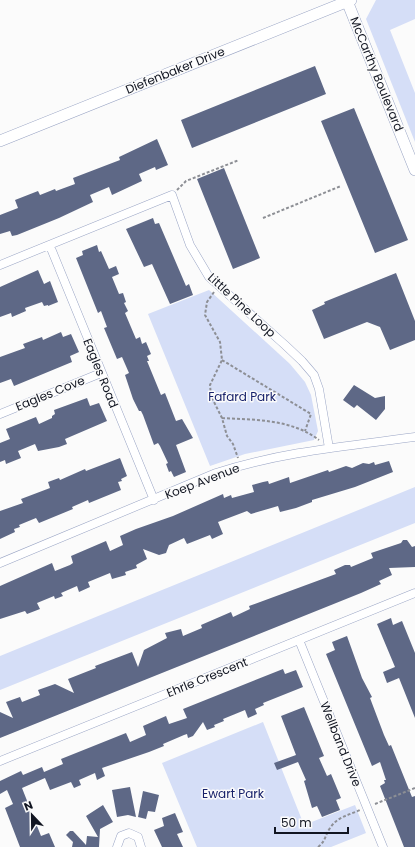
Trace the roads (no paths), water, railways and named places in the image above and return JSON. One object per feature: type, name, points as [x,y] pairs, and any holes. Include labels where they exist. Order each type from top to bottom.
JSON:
[{"type":"main road","name":"Diefenbaker Drive","points":[[0,141],[348,0]]},
{"type":"main road","name":"McCarthy Boulevard","points":[[348,0],[415,170]]},
{"type":"street","name":"Little Pine Loop","points":[[50,246],[172,195],[190,245],[209,277],[219,288],[285,345],[314,375],[319,388],[329,448]]},
{"type":"street","points":[[0,265],[50,246]]},
{"type":"street","name":"Eagles Road","points":[[50,246],[154,500]]},
{"type":"street","name":"Eagles Cove","points":[[0,414],[101,373]]},
{"type":"street","name":"Koep Avenue","points":[[0,563],[216,473],[240,465],[329,448],[415,437]]},
{"type":"street","name":"Ehrle Crescent","points":[[0,761],[415,593]]},
{"type":"street","name":"Wellband Drive","points":[[299,640],[383,847]]},
{"type":"street","points":[[117,847],[121,836],[129,833],[138,837],[141,847]]},
{"type":"park label","name":"Fafard Park","points":[[242,396]]},
{"type":"park label","name":"Ewart Park","points":[[233,793]]}]
